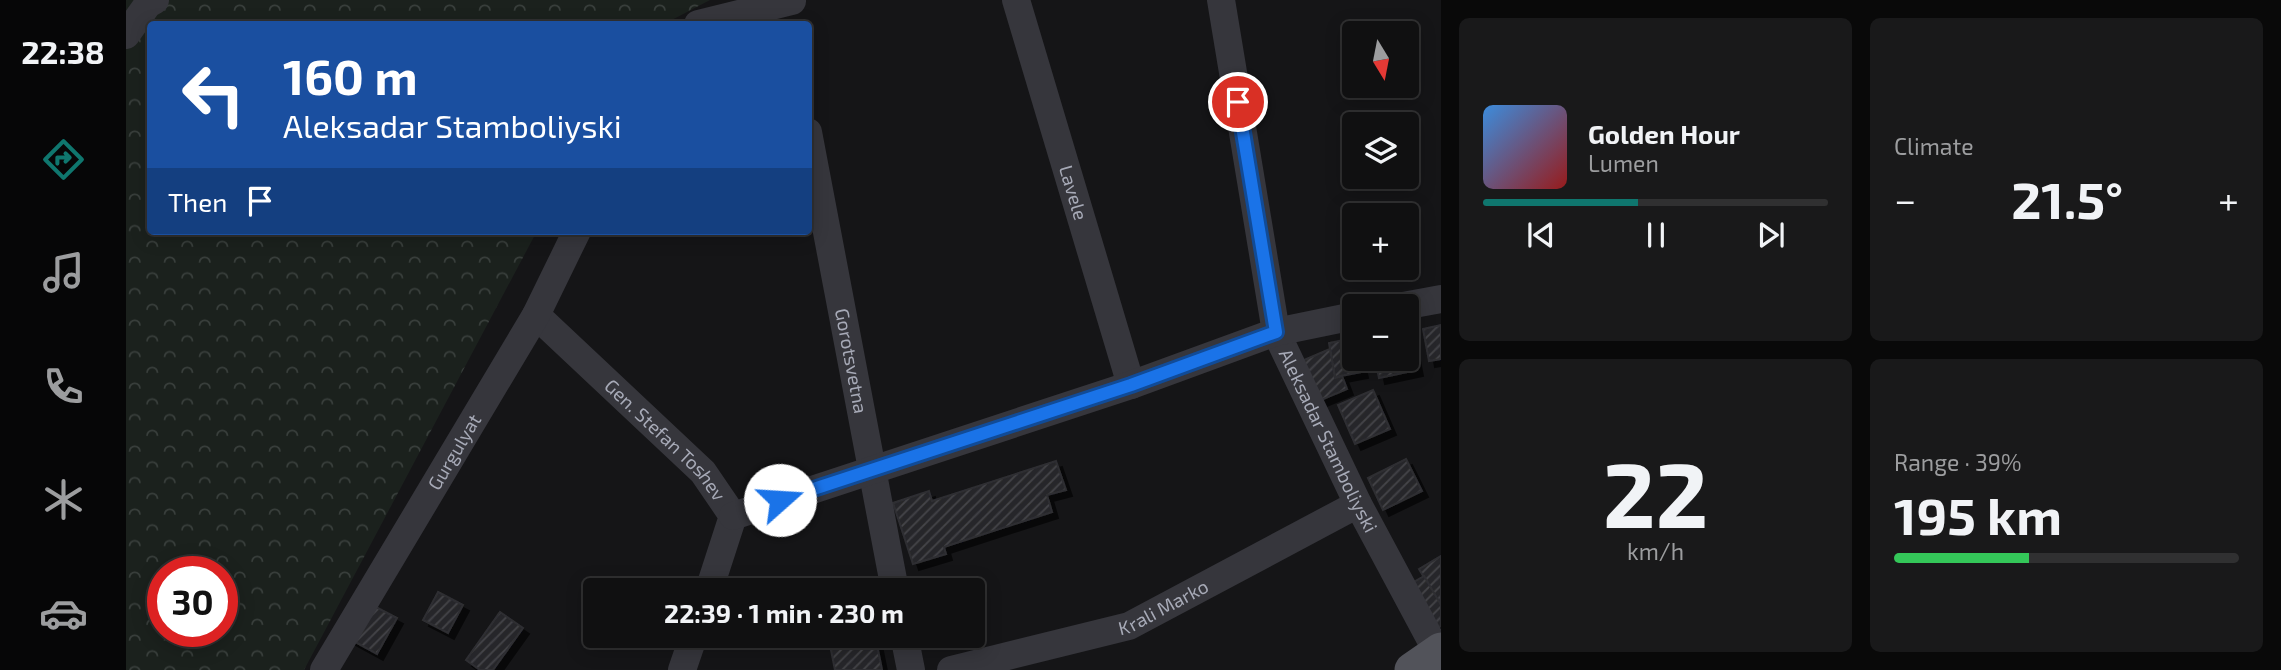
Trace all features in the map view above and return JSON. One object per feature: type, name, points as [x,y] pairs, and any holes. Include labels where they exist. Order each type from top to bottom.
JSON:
[{"type":"street","points":[[126,34],[148,4],[155,0]]},
{"type":"street","name":"Lavele","points":[[1016,0],[1131,385]]},
{"type":"street","name":"Aleksadar Stamboliyski","points":[[1221,0],[1276,332],[1433,658]]},
{"type":"street","points":[[717,21],[792,9]]},
{"type":"street","name":"Gorotsvetna","points":[[812,153],[893,578]]},
{"type":"street","name":"Gurgulyat","points":[[324,670],[536,315],[575,235]]},
{"type":"street","points":[[1419,303],[1441,299]]},
{"type":"street","name":"Gen. Stefan Toshev","points":[[536,315],[703,472],[733,516],[713,578]]},
{"type":"street","points":[[733,516],[1131,385],[1276,332],[1342,318]]},
{"type":"street","name":"Krali Marko","points":[[951,670],[1129,626],[1359,504]]},
{"type":"street","points":[[682,670],[690,648]]},
{"type":"street","points":[[907,648],[911,670]]},
{"type":"green space","points":[[126,0],[710,0],[670,21],[147,21],[147,235],[535,235],[304,670],[126,670]]},
{"type":"building","points":[[1441,325],[1441,359],[1429,361],[1423,329]]},
{"type":"building","points":[[1342,340],[1342,371],[1362,372],[1335,377],[1329,343]]},
{"type":"building","points":[[1330,349],[1335,378],[1342,376],[1347,389],[1314,403],[1297,363]]},
{"type":"building","points":[[1378,371],[1412,371],[1379,378]]},
{"type":"building","points":[[1373,390],[1390,429],[1355,444],[1338,405]]},
{"type":"building","points":[[1406,459],[1422,491],[1383,510],[1368,478]]},
{"type":"building","points":[[1056,461],[1066,490],[1047,495],[1052,512],[944,547],[946,554],[913,564],[893,503],[929,491],[932,501]]},
{"type":"building","points":[[1441,556],[1441,605],[1419,569]]},
{"type":"building","points":[[1424,576],[1441,605],[1441,626],[1430,632],[1405,587]]},
{"type":"building","points":[[438,592],[463,605],[448,633],[423,620]]},
{"type":"building","points":[[368,603],[397,618],[377,654],[348,638]]},
{"type":"building","points":[[500,612],[523,628],[493,670],[480,670],[466,660]]},
{"type":"building","points":[[831,648],[878,648],[882,670],[835,670]]},
{"type":"route","points":[[780,500],[1131,385],[1276,332],[1238,102]]}]
